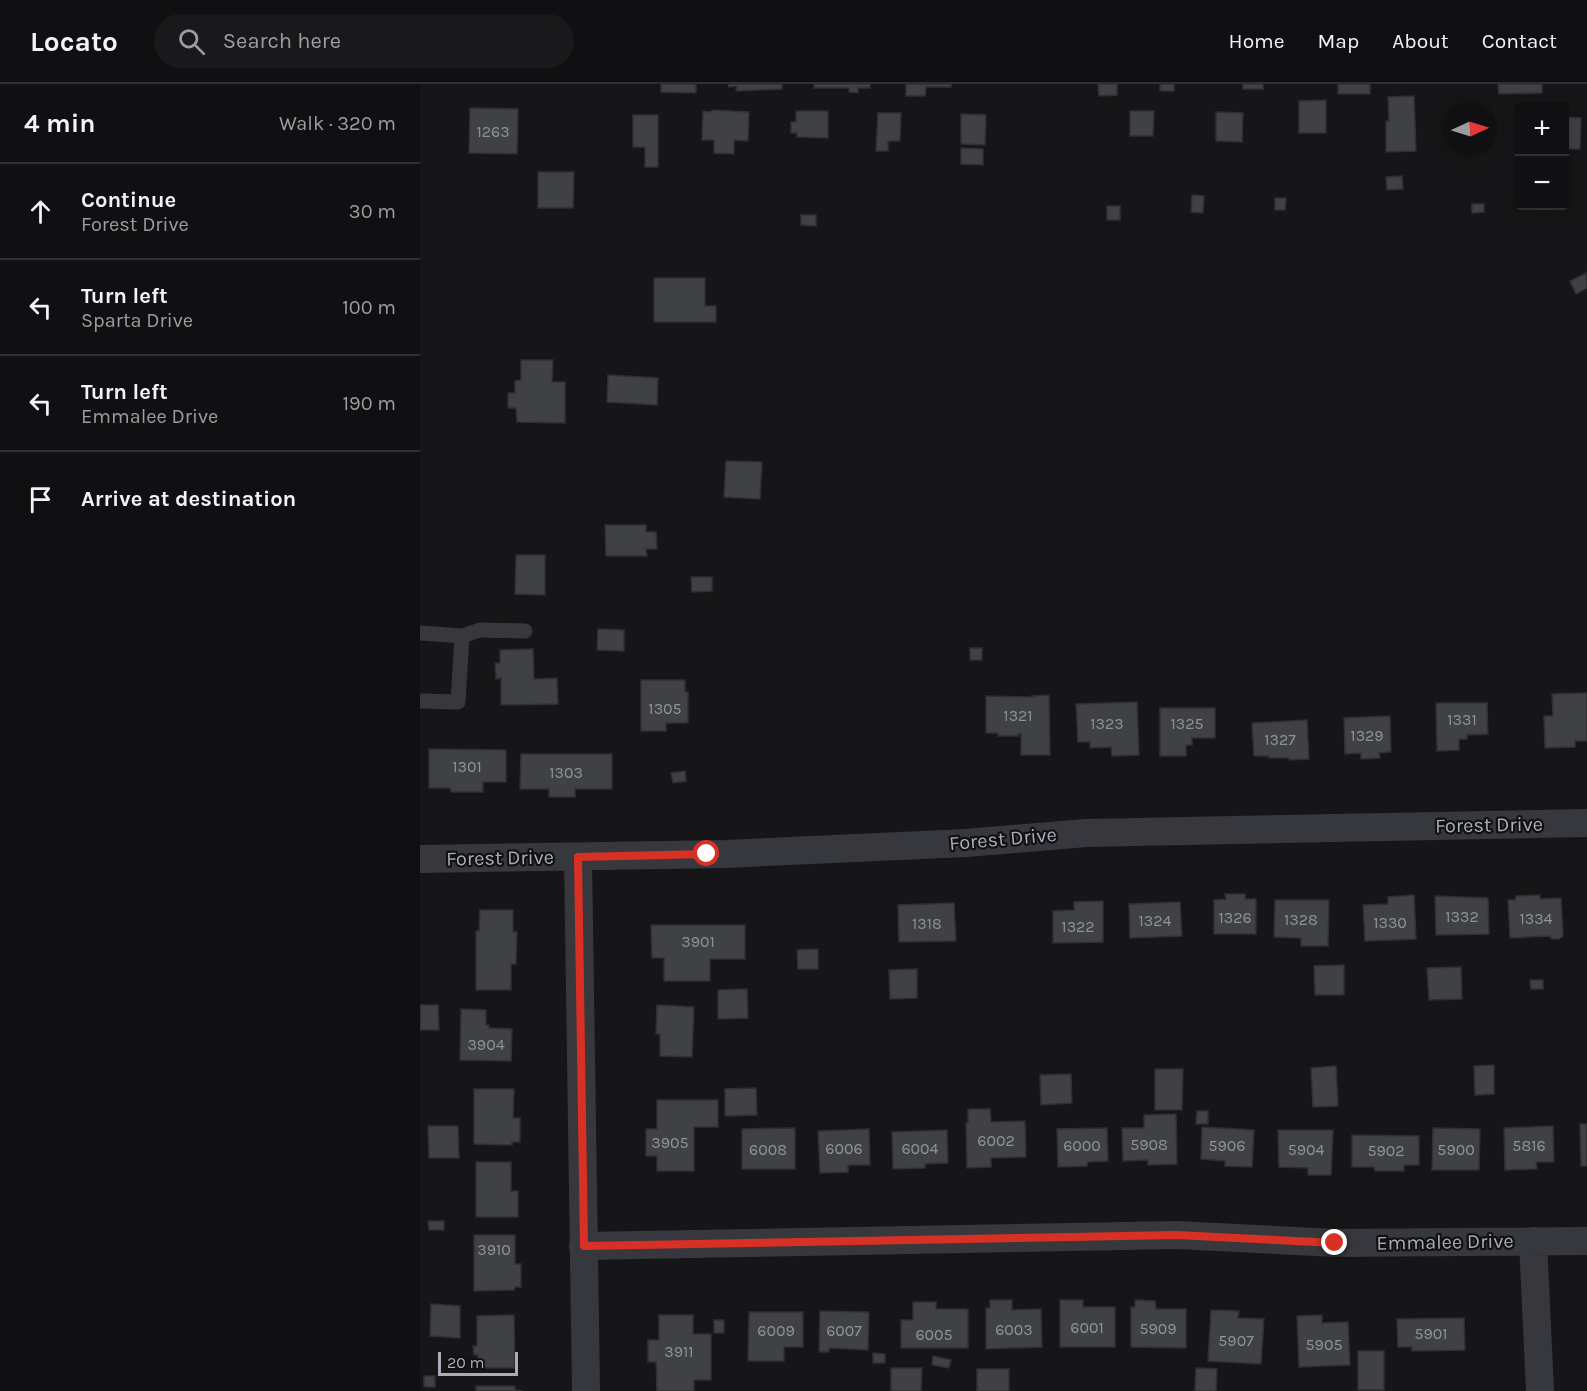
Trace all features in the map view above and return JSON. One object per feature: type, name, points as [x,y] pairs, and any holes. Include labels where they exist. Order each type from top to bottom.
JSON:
[{"type":"street","name":"Forest Drive","points":[[420,859],[726,854],[966,843],[1086,832],[1587,823]]},
{"type":"street","points":[[578,857],[586,1391]]},
{"type":"street","name":"Emmalee Drive","points":[[584,1246],[1177,1235],[1335,1243],[1587,1241]]},
{"type":"street","points":[[1533,1241],[1540,1391]]},
{"type":"lane","points":[[420,633],[462,636],[480,630],[525,630]]},
{"type":"lane","points":[[420,701],[458,702],[462,636]]},
{"type":"building","points":[[661,84],[696,84],[696,93],[661,92]]},
{"type":"building","points":[[728,84],[782,84],[782,89],[736,91],[737,86],[729,87]]},
{"type":"building","points":[[814,84],[870,84],[870,88],[858,88],[858,93],[849,92],[849,88],[814,88]]},
{"type":"building","points":[[906,84],[951,84],[951,87],[926,87],[925,96],[906,96]]},
{"type":"building","points":[[1098,84],[1117,84],[1117,95],[1099,96]]},
{"type":"building","points":[[1160,84],[1174,84],[1174,91],[1160,91]]},
{"type":"building","points":[[1243,84],[1263,84],[1263,89],[1243,89]]},
{"type":"building","points":[[1338,84],[1370,84],[1370,94],[1338,94]]},
{"type":"building","points":[[1498,84],[1542,84],[1542,93],[1499,94]]},
{"type":"building","points":[[1414,96],[1416,151],[1386,152],[1386,121],[1389,121],[1388,97]]},
{"type":"building","points":[[1326,100],[1326,133],[1299,133],[1299,101]]},
{"type":"building","points":[[470,108],[518,109],[517,154],[469,153]]},
{"type":"building","points":[[712,110],[749,112],[748,141],[734,140],[734,154],[714,153],[714,140],[702,140],[703,111],[712,112]]},
{"type":"building","points":[[796,111],[828,111],[828,138],[797,137],[797,133],[791,133],[791,122],[796,122]]},
{"type":"building","points":[[1130,111],[1154,111],[1153,136],[1130,136]]},
{"type":"building","points":[[1216,112],[1243,113],[1242,142],[1216,141]]},
{"type":"building","points":[[878,113],[901,113],[900,141],[888,141],[888,151],[876,151]]},
{"type":"building","points":[[961,114],[986,115],[985,145],[961,144]]},
{"type":"building","points":[[633,115],[658,115],[658,167],[645,167],[645,147],[633,147]]},
{"type":"building","points":[[1569,117],[1581,118],[1580,149],[1569,149]]},
{"type":"building","points":[[961,148],[983,149],[983,165],[961,164]]},
{"type":"building","points":[[538,172],[574,172],[573,208],[538,208]]},
{"type":"building","points":[[1402,176],[1403,189],[1387,190],[1386,177]]},
{"type":"building","points":[[1192,195],[1204,196],[1203,213],[1191,212]]},
{"type":"building","points":[[1275,198],[1286,198],[1285,210],[1275,210]]},
{"type":"building","points":[[1472,204],[1484,204],[1484,212],[1472,213]]},
{"type":"building","points":[[1107,206],[1120,206],[1120,220],[1107,220]]},
{"type":"building","points":[[801,215],[816,215],[816,226],[801,225]]},
{"type":"building","points":[[1586,273],[1587,288],[1576,294],[1570,281]]},
{"type":"building","points":[[654,278],[705,278],[705,306],[716,306],[716,322],[654,322]]},
{"type":"building","points":[[521,360],[553,360],[552,382],[565,382],[565,423],[517,422],[516,408],[508,408],[508,393],[515,393],[515,381],[521,380]]},
{"type":"building","points":[[608,375],[658,378],[657,405],[607,402]]},
{"type":"building","points":[[726,461],[762,462],[760,499],[724,497]]},
{"type":"building","points":[[605,525],[646,525],[646,532],[656,532],[657,549],[646,549],[647,556],[606,556]]},
{"type":"building","points":[[516,555],[545,555],[545,595],[515,594]]},
{"type":"building","points":[[691,577],[712,577],[712,591],[692,592]]},
{"type":"building","points":[[598,629],[624,630],[624,651],[597,650]]},
{"type":"building","points":[[970,648],[982,648],[982,660],[970,660]]},
{"type":"building","points":[[533,649],[534,679],[557,678],[558,704],[501,705],[501,678],[496,679],[495,663],[500,663],[500,650]]},
{"type":"building","points":[[641,680],[685,680],[685,692],[688,692],[688,723],[666,723],[666,731],[641,731]]},
{"type":"building","points":[[1587,693],[1587,741],[1575,741],[1575,747],[1545,748],[1544,716],[1553,716],[1552,694]]},
{"type":"building","points":[[1049,695],[1050,755],[1021,755],[1021,734],[998,736],[998,733],[986,733],[986,696]]},
{"type":"building","points":[[1137,702],[1139,755],[1112,756],[1111,747],[1090,748],[1090,742],[1078,742],[1076,704]]},
{"type":"building","points":[[1436,703],[1487,703],[1488,734],[1467,735],[1467,739],[1459,739],[1459,750],[1437,751]]},
{"type":"building","points":[[1160,708],[1215,708],[1215,738],[1192,738],[1192,745],[1186,745],[1186,756],[1160,756]]},
{"type":"building","points":[[1390,716],[1391,752],[1379,753],[1380,758],[1361,759],[1361,753],[1345,754],[1344,718]]},
{"type":"building","points":[[1307,720],[1309,759],[1289,760],[1289,758],[1254,756],[1252,723]]},
{"type":"building","points":[[429,749],[506,750],[506,782],[483,782],[483,792],[451,792],[450,788],[429,788]]},
{"type":"building","points":[[521,754],[612,754],[612,789],[575,789],[575,797],[549,797],[549,789],[520,789]]},
{"type":"building","points":[[685,771],[686,781],[673,783],[671,773]]},
{"type":"building","points":[[1225,894],[1245,894],[1245,899],[1256,899],[1256,934],[1214,934],[1214,900],[1226,899]]},
{"type":"building","points":[[1414,895],[1416,939],[1365,941],[1363,905],[1388,904],[1388,897]]},
{"type":"building","points":[[1540,895],[1540,899],[1561,898],[1563,936],[1559,939],[1552,939],[1549,936],[1510,938],[1508,900],[1515,900],[1516,896]]},
{"type":"building","points":[[1435,896],[1488,898],[1489,934],[1436,935]]},
{"type":"building","points":[[1275,900],[1329,900],[1328,946],[1301,946],[1301,938],[1274,937]]},
{"type":"building","points":[[1103,901],[1103,942],[1053,943],[1053,911],[1074,910],[1074,902]]},
{"type":"building","points":[[1180,902],[1182,936],[1130,938],[1129,904]]},
{"type":"building","points":[[954,903],[956,941],[899,942],[898,905]]},
{"type":"building","points":[[480,910],[513,910],[513,932],[517,932],[516,964],[511,964],[511,990],[476,990],[476,931],[479,931]]},
{"type":"building","points":[[651,925],[745,925],[745,959],[710,959],[710,981],[664,981],[664,958],[652,958]]},
{"type":"building","points":[[818,949],[818,969],[798,969],[797,950]]},
{"type":"building","points":[[1344,965],[1344,995],[1315,995],[1314,966]]},
{"type":"building","points":[[1461,967],[1462,999],[1429,1000],[1427,968]]},
{"type":"building","points":[[917,969],[917,998],[890,999],[889,970]]},
{"type":"building","points":[[1530,980],[1543,980],[1543,989],[1531,989]]},
{"type":"building","points":[[747,989],[748,1018],[718,1019],[718,990]]},
{"type":"building","points":[[420,1005],[438,1005],[439,1030],[420,1030]]},
{"type":"building","points":[[657,1005],[694,1007],[692,1057],[660,1056],[660,1034],[656,1034]]},
{"type":"building","points":[[461,1009],[486,1010],[486,1025],[489,1025],[489,1028],[512,1029],[511,1061],[460,1060]]},
{"type":"building","points":[[1494,1065],[1494,1094],[1475,1095],[1474,1066]]},
{"type":"building","points":[[1336,1066],[1338,1106],[1313,1107],[1311,1068]]},
{"type":"building","points":[[1155,1069],[1183,1069],[1182,1110],[1155,1110]]},
{"type":"building","points":[[1071,1074],[1072,1103],[1041,1105],[1040,1075]]},
{"type":"building","points":[[756,1088],[757,1115],[725,1116],[725,1089]]},
{"type":"building","points":[[474,1089],[514,1089],[513,1118],[520,1118],[520,1142],[512,1142],[512,1145],[474,1144]]},
{"type":"building","points":[[657,1100],[718,1100],[718,1127],[694,1127],[694,1171],[657,1171],[657,1156],[646,1156],[646,1129],[657,1129]]},
{"type":"building","points":[[968,1109],[990,1109],[991,1122],[1025,1121],[1026,1157],[991,1158],[991,1167],[967,1168]]},
{"type":"building","points":[[1197,1111],[1208,1111],[1208,1124],[1196,1124]]},
{"type":"building","points":[[1176,1114],[1177,1164],[1148,1165],[1148,1160],[1123,1161],[1122,1128],[1144,1128],[1144,1115]]},
{"type":"building","points":[[1580,1124],[1587,1124],[1587,1166],[1581,1166]]},
{"type":"building","points":[[428,1126],[458,1126],[459,1158],[429,1158]]},
{"type":"building","points":[[1553,1126],[1554,1162],[1536,1162],[1537,1169],[1505,1170],[1504,1128]]},
{"type":"building","points":[[1202,1127],[1254,1130],[1252,1167],[1225,1166],[1225,1161],[1201,1159]]},
{"type":"building","points":[[795,1128],[795,1169],[742,1169],[742,1129]]},
{"type":"building","points":[[1107,1128],[1108,1161],[1088,1162],[1087,1166],[1058,1167],[1057,1129]]},
{"type":"building","points":[[1433,1128],[1480,1129],[1479,1170],[1432,1170]]},
{"type":"building","points":[[869,1129],[870,1165],[848,1165],[848,1172],[820,1173],[818,1131]]},
{"type":"building","points":[[947,1130],[948,1163],[925,1164],[925,1168],[893,1169],[892,1132]]},
{"type":"building","points":[[1278,1130],[1333,1130],[1331,1175],[1308,1175],[1308,1168],[1279,1167]]},
{"type":"building","points":[[1352,1135],[1419,1136],[1419,1165],[1404,1165],[1404,1171],[1375,1171],[1374,1167],[1352,1167]]},
{"type":"building","points":[[476,1162],[511,1162],[511,1191],[518,1191],[518,1217],[476,1217]]},
{"type":"building","points":[[428,1221],[444,1221],[444,1230],[429,1230]]},
{"type":"building","points":[[474,1235],[515,1235],[515,1264],[521,1264],[521,1287],[515,1287],[514,1290],[474,1291]]},
{"type":"building","points":[[990,1300],[1012,1300],[1012,1310],[1041,1309],[1042,1347],[986,1349],[986,1308],[990,1308]]},
{"type":"building","points":[[1060,1300],[1083,1300],[1083,1307],[1115,1307],[1115,1347],[1060,1347]]},
{"type":"building","points":[[1135,1300],[1155,1301],[1156,1309],[1186,1309],[1186,1348],[1131,1347],[1131,1307],[1135,1307]]},
{"type":"building","points":[[913,1302],[936,1302],[936,1309],[968,1309],[968,1348],[901,1348],[901,1320],[913,1320]]},
{"type":"building","points":[[431,1304],[460,1306],[460,1338],[430,1336]]},
{"type":"building","points":[[1211,1310],[1239,1311],[1238,1318],[1264,1319],[1261,1364],[1208,1361]]},
{"type":"building","points":[[820,1311],[869,1312],[868,1350],[829,1348],[829,1352],[819,1352]]},
{"type":"building","points":[[749,1312],[803,1312],[803,1347],[784,1347],[784,1361],[748,1361]]},
{"type":"building","points":[[514,1315],[515,1368],[478,1368],[478,1355],[474,1355],[473,1346],[477,1346],[477,1316]]},
{"type":"building","points":[[659,1315],[693,1315],[693,1334],[711,1334],[711,1380],[694,1380],[694,1391],[657,1391],[656,1362],[648,1362],[648,1340],[659,1340]]},
{"type":"building","points":[[1322,1315],[1322,1323],[1348,1322],[1350,1365],[1299,1367],[1297,1316]]},
{"type":"building","points":[[1464,1318],[1465,1350],[1412,1351],[1412,1347],[1398,1347],[1397,1319]]},
{"type":"building","points":[[714,1320],[724,1320],[724,1333],[714,1333]]},
{"type":"building","points":[[1358,1351],[1384,1351],[1384,1390],[1358,1390]]},
{"type":"building","points":[[873,1353],[885,1354],[885,1363],[873,1363]]},
{"type":"building","points":[[933,1356],[951,1360],[949,1368],[932,1365]]},
{"type":"building","points":[[891,1368],[922,1368],[921,1391],[891,1391]]},
{"type":"building","points":[[1196,1368],[1217,1369],[1216,1391],[1195,1391]]},
{"type":"building","points":[[977,1369],[1009,1369],[1009,1391],[977,1391]]},
{"type":"building","points":[[424,1376],[435,1376],[435,1387],[424,1387]]},
{"type":"building","points":[[476,1386],[515,1386],[515,1390],[523,1391],[476,1391]]},
{"type":"route","points":[[707,854],[578,857],[584,1246],[1177,1235],[1335,1243]]}]
